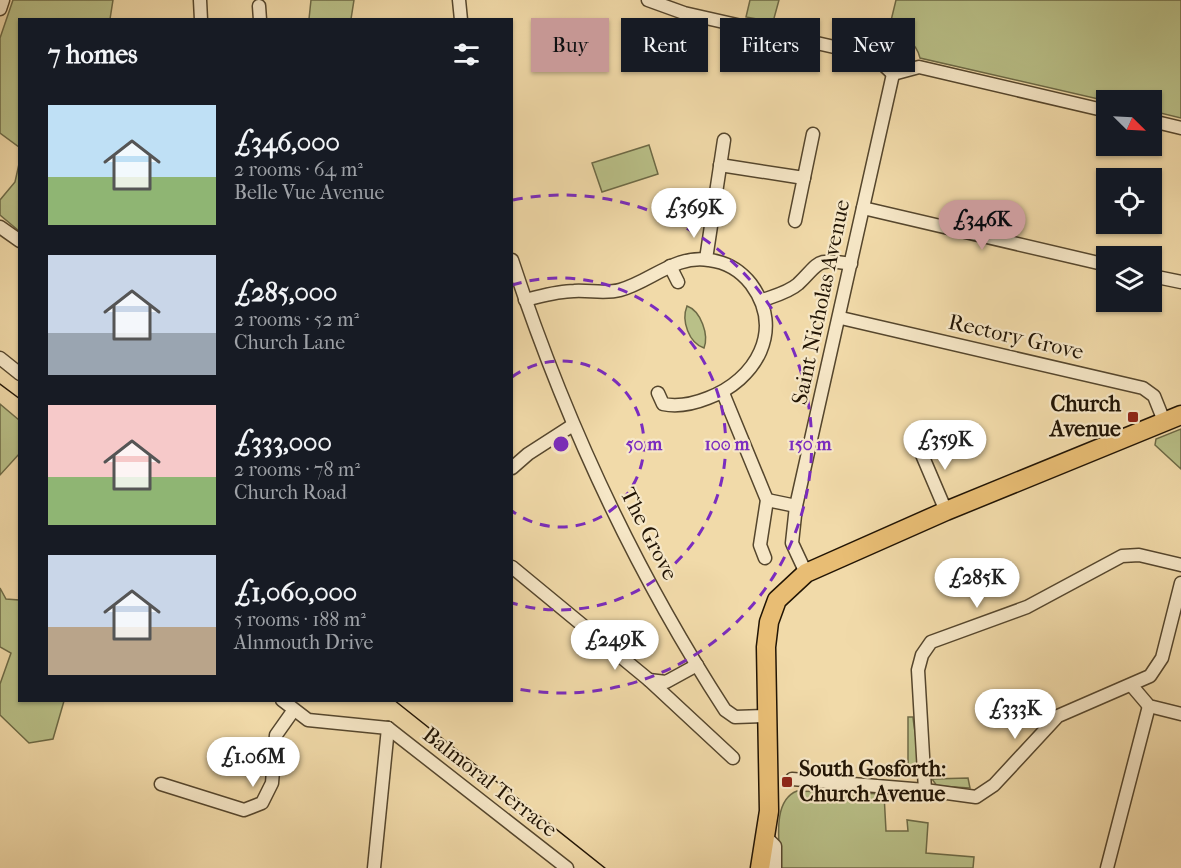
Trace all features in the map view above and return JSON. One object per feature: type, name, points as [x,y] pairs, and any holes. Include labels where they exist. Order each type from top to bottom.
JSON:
[{"type":"main road","points":[[760,868],[769,810],[766,647],[769,622],[777,600],[806,573],[946,511],[1172,418]]},
{"type":"street","points":[[0,9],[3,0]]},
{"type":"street","points":[[200,0],[201,18]]},
{"type":"street","points":[[459,0],[461,18]]},
{"type":"street","points":[[648,0],[684,13],[874,56],[893,74],[919,67],[1096,108]]},
{"type":"street","points":[[259,6],[260,18]]},
{"type":"street","name":"Saint Nicholas Avenue","points":[[806,573],[792,543],[796,506],[841,318],[850,264],[893,74]]},
{"type":"street","points":[[1162,123],[1181,128]]},
{"type":"street","points":[[795,221],[813,134]]},
{"type":"street","points":[[706,259],[724,140]]},
{"type":"street","points":[[720,165],[804,178]]},
{"type":"street","points":[[863,208],[1096,262]]},
{"type":"street","points":[[0,227],[18,240]]},
{"type":"street","points":[[525,300],[567,291],[618,291],[641,282],[670,266],[706,259],[727,264],[746,278],[763,300],[765,339],[759,357],[747,374],[723,393],[674,406],[663,404],[658,393]]},
{"type":"street","points":[[763,300],[797,285],[817,263],[831,261],[850,264]]},
{"type":"street","name":"The Grove","points":[[513,263],[573,425],[649,582],[725,710],[735,717],[768,716]]},
{"type":"street","points":[[670,266],[678,282]]},
{"type":"street","points":[[1162,278],[1181,282]]},
{"type":"street","name":"Rectory Grove","points":[[841,318],[1143,388],[1154,396],[1172,418]]},
{"type":"street","points":[[0,358],[18,372]]},
{"type":"street","points":[[723,393],[767,500],[760,545],[765,558]]},
{"type":"street","points":[[513,467],[528,454],[573,425]]},
{"type":"street","points":[[917,443],[946,511]]},
{"type":"street","points":[[767,500],[796,506]]},
{"type":"street","points":[[925,790],[918,670],[922,655],[931,642],[1027,607],[1122,556],[1139,555],[1181,565]]},
{"type":"street","points":[[513,568],[649,680],[733,758]]},
{"type":"street","points":[[792,779],[925,790],[976,797],[994,785],[1058,716],[1097,697],[1132,686],[1150,676],[1162,658],[1179,604],[1181,583]]},
{"type":"street","points":[[649,680],[666,682],[697,665]]},
{"type":"street","points":[[1132,686],[1149,706],[1181,714]]},
{"type":"street","points":[[284,702],[308,720],[388,728],[377,866]]},
{"type":"street","points":[[1107,868],[1149,706]]},
{"type":"street","points":[[161,784],[244,810],[262,803],[272,783],[276,735],[293,711]]},
{"type":"street","name":"Balmoral Terrace","points":[[388,728],[567,868]]},
{"type":"street","points":[[765,836],[775,846],[775,868]]},
{"type":"green space","points":[[13,0],[113,0],[110,18],[18,18],[18,146],[0,133],[0,38]]},
{"type":"green space","points":[[311,0],[354,0],[351,18],[309,18]]},
{"type":"green space","points":[[750,0],[779,0],[774,18],[746,17]]},
{"type":"green space","points":[[896,0],[1181,0],[1181,118],[1162,113],[1162,90],[1096,90],[1096,98],[920,58],[915,47],[915,18],[892,18]]},
{"type":"green space","points":[[649,145],[658,174],[602,192],[592,163]]},
{"type":"green space","points":[[18,168],[18,230],[0,215],[0,200],[15,182]]},
{"type":"green space","points":[[687,306],[696,313],[703,324],[704,348],[690,336],[685,318]]},
{"type":"green space","points":[[0,404],[18,419],[18,455],[0,475]]},
{"type":"green space","points":[[1181,429],[1181,469],[1155,445],[1156,439]]},
{"type":"green space","points":[[0,588],[6,599],[18,600],[18,702],[64,702],[53,739],[29,743],[0,715],[0,684],[11,653],[0,647]]},
{"type":"green space","points":[[908,717],[913,717],[917,759],[913,773],[908,777]]},
{"type":"green space","points":[[968,778],[970,788],[937,786],[932,779]]},
{"type":"green space","points":[[797,791],[884,794],[886,831],[908,831],[907,820],[928,823],[926,853],[974,857],[973,868],[780,868],[780,814],[783,804]]},
{"type":"tram line","points":[[0,384],[18,398]]},
{"type":"tram line","points":[[397,702],[605,868]]},
{"type":"place","name":"Church Avenue","points":[[1133,417]]},
{"type":"place","name":"South Gosforth: Church Avenue","points":[[787,782]]}]
